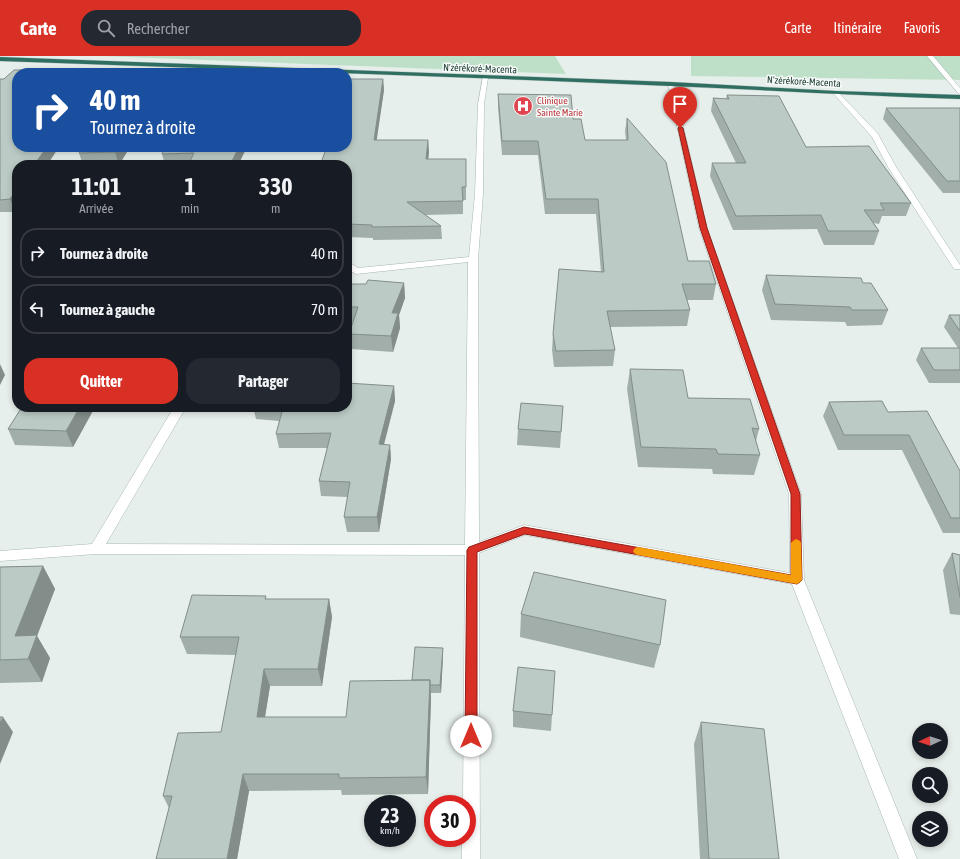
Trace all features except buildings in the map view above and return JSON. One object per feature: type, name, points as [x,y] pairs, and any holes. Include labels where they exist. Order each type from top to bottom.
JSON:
[{"type":"highway","name":"N'zérékoré-Macenta","points":[[0,59],[230,68]]},
{"type":"highway","name":"N'zérékoré-Macenta","points":[[352,73],[671,84],[836,93],[960,97]]},
{"type":"street","points":[[930,56],[960,92]]},
{"type":"street","points":[[471,859],[473,259],[480,194],[481,104],[485,78]]},
{"type":"street","points":[[671,84],[703,228],[796,494],[797,580],[908,859]]},
{"type":"street","points":[[836,93],[875,136],[892,167],[957,267]]},
{"type":"street","points":[[352,268],[356,271],[473,259]]},
{"type":"street","points":[[96,549],[177,412]]},
{"type":"street","points":[[0,556],[96,549],[472,550],[524,530],[797,580]]},
{"type":"green space","points":[[102,56],[555,56],[566,74]]},
{"type":"green space","points":[[691,56],[960,56],[960,80],[691,76]]},
{"type":"slow traffic","points":[[638,551],[797,580],[796,543]]},
{"type":"place","name":"Clinique Sainte Marie","points":[[523,106]]},
{"type":"route","points":[[471,736],[472,550],[524,530],[797,580],[796,494],[703,228],[680,128]]}]
